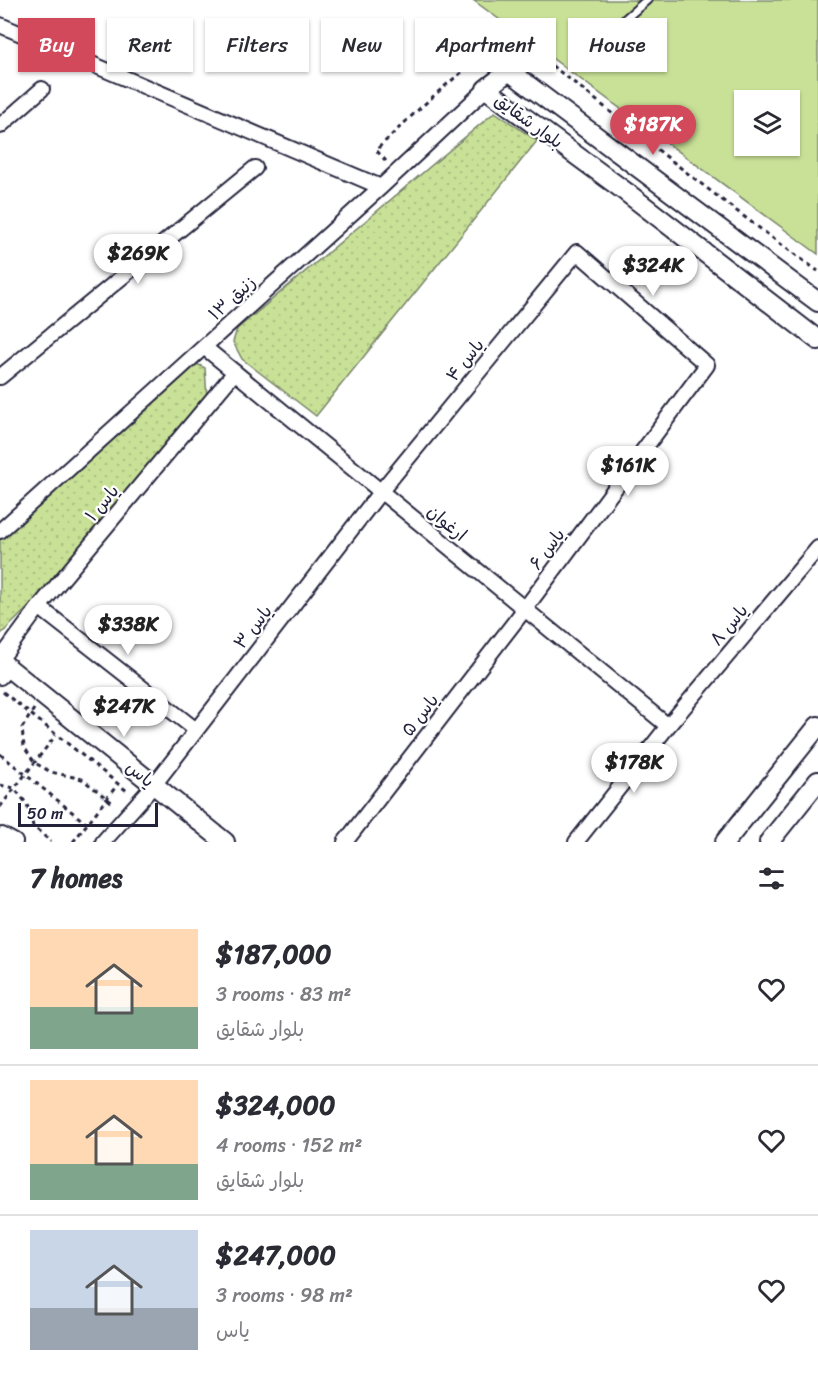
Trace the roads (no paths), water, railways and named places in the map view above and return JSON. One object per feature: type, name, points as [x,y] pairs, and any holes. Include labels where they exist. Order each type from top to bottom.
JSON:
[{"type":"street","points":[[0,25],[381,187]]},
{"type":"street","name":"بلوار شقایق","points":[[818,302],[508,71],[486,89],[626,192],[818,339]]},
{"type":"street","points":[[0,126],[42,89]]},
{"type":"street","name":"زنبق ۱۳","points":[[0,531],[381,187],[486,89]]},
{"type":"street","points":[[0,377],[255,168]]},
{"type":"street","name":"یاس ۶","points":[[524,610],[707,365],[577,252]]},
{"type":"street","name":"یاس ۴","points":[[381,491],[577,252]]},
{"type":"street","name":"ارغوان","points":[[204,347],[668,726]]},
{"type":"street","name":"یاس ۱","points":[[2,667],[39,607],[235,372]]},
{"type":"street","name":"یاس ۳","points":[[103,842],[154,785],[381,491]]},
{"type":"street","name":"یاس ۸","points":[[576,842],[668,726],[818,548]]},
{"type":"street","points":[[39,607],[196,730]]},
{"type":"street","name":"یاس ۵","points":[[345,842],[524,610]]},
{"type":"street","name":"یاس","points":[[2,667],[43,696],[225,842]]},
{"type":"street","points":[[725,842],[818,726]]},
{"type":"street","points":[[769,842],[818,781]]},
{"type":"street","points":[[0,836],[15,842]]},
{"type":"lane","points":[[627,18],[647,0]]}]
